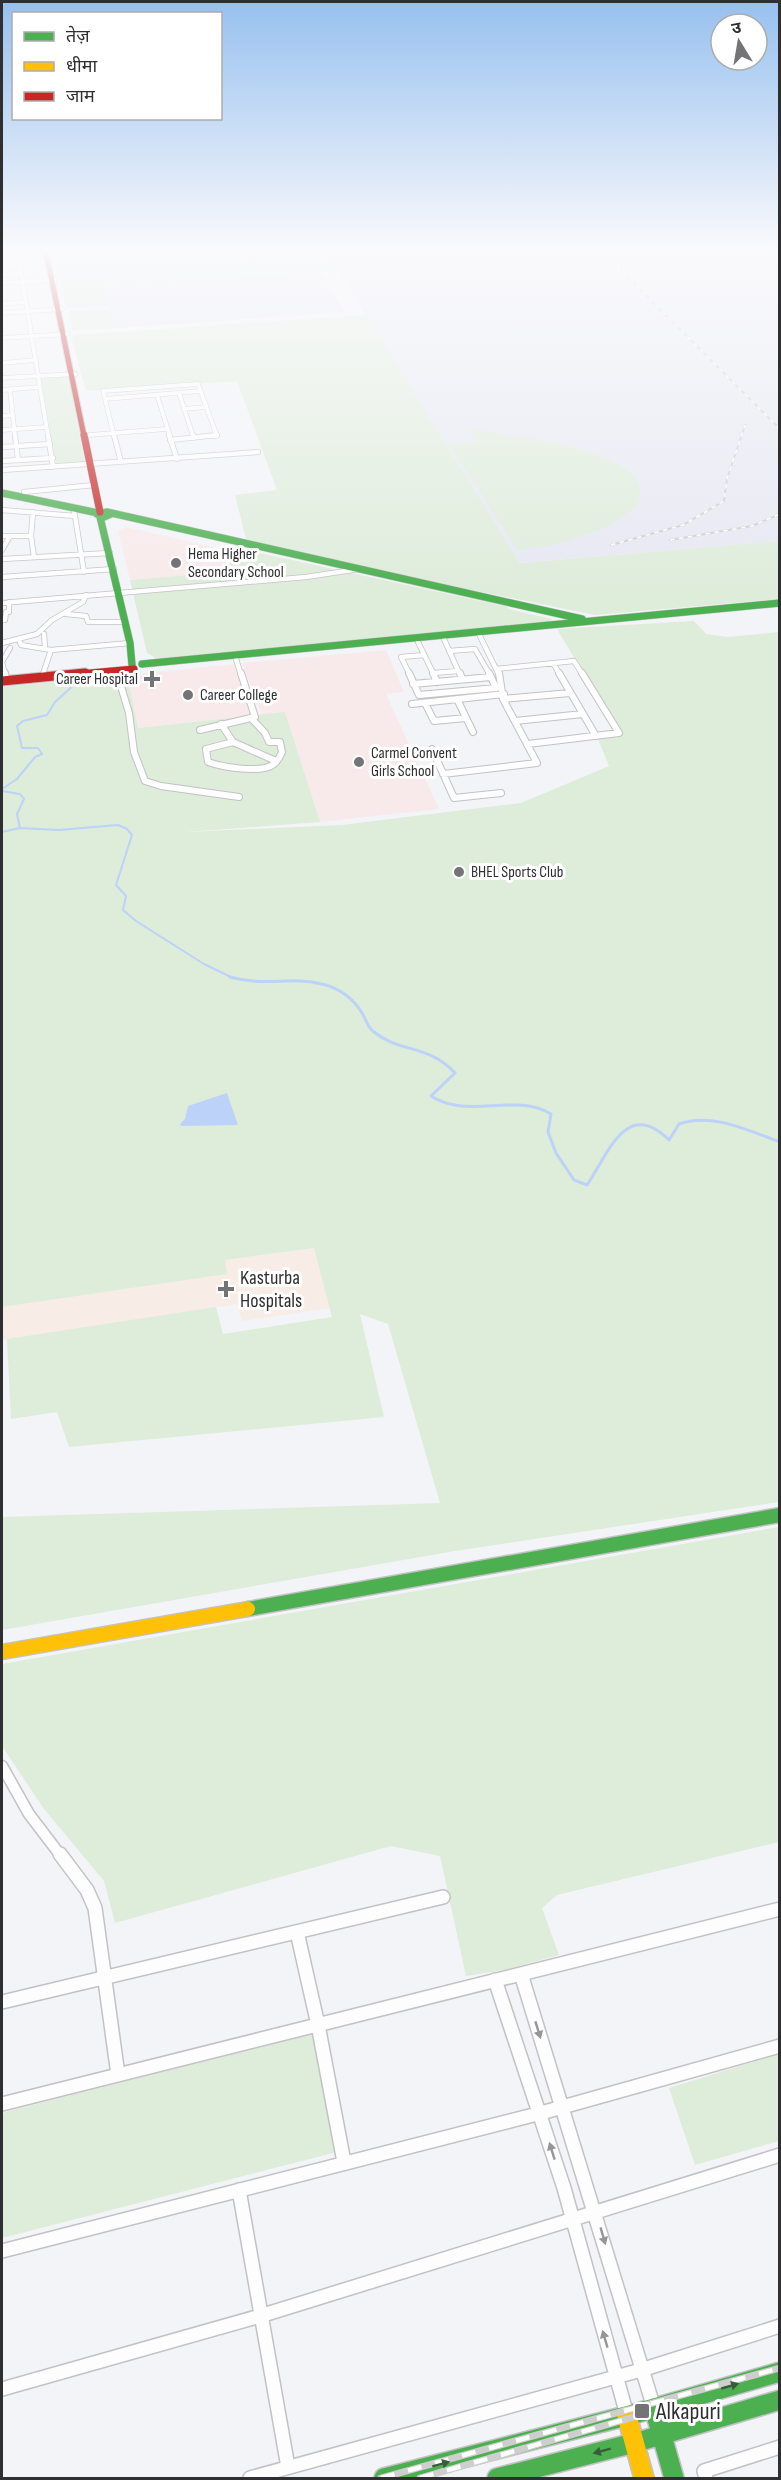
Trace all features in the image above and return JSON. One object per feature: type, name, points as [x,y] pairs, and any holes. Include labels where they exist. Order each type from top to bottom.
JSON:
[{"type":"street","points":[[4,364],[9,378]]},
{"type":"street","points":[[36,364],[53,467]]},
{"type":"street","points":[[70,364],[89,435],[94,485],[104,515],[110,553],[122,592],[125,622],[137,666]]},
{"type":"street","points":[[2,378],[73,374]]},
{"type":"street","points":[[73,374],[137,666]]},
{"type":"street","points":[[121,462],[103,392],[198,384],[217,436],[170,440]]},
{"type":"street","points":[[2,390],[39,387]]},
{"type":"street","points":[[10,390],[18,460]]},
{"type":"street","points":[[105,399],[200,391]]},
{"type":"street","points":[[179,393],[194,438]]},
{"type":"street","points":[[157,394],[177,459]]},
{"type":"street","points":[[184,409],[206,407]]},
{"type":"street","points":[[2,416],[13,415]]},
{"type":"street","points":[[2,430],[46,426]]},
{"type":"street","points":[[89,435],[167,429]]},
{"type":"street","points":[[2,447],[50,444]]},
{"type":"street","points":[[2,470],[258,452]]},
{"type":"street","points":[[2,461],[53,458]]},
{"type":"street","points":[[24,492],[94,485]]},
{"type":"street","points":[[5,495],[74,512]]},
{"type":"street","points":[[2,510],[104,515],[590,624]]},
{"type":"street","points":[[33,512],[31,536],[34,557]]},
{"type":"street","points":[[74,512],[84,572]]},
{"type":"street","points":[[2,536],[31,536]]},
{"type":"street","points":[[2,550],[10,536]]},
{"type":"street","points":[[2,559],[110,553]]},
{"type":"street","points":[[2,577],[114,569]]},
{"type":"street","points":[[2,603],[354,570]]},
{"type":"street","points":[[2,643],[37,634],[52,620],[66,614],[83,602],[86,596]]},
{"type":"street","points":[[2,620],[5,620],[6,612],[9,612],[9,602]]},
{"type":"street","points":[[3,679],[780,605]]},
{"type":"street","points":[[66,614],[86,616],[88,621],[125,622]]},
{"type":"street","points":[[97,632],[101,621]]},
{"type":"street","points":[[43,674],[48,649],[44,634]]},
{"type":"street","points":[[447,645],[479,634]]},
{"type":"street","points":[[443,774],[537,763],[503,696],[496,669],[479,634]]},
{"type":"street","points":[[19,639],[21,645],[48,649],[130,643]]},
{"type":"street","points":[[418,642],[437,682]]},
{"type":"street","points":[[3,679],[116,671],[137,666],[418,642],[475,649],[496,688],[421,696],[401,657],[424,655]]},
{"type":"street","points":[[447,645],[462,680]]},
{"type":"street","points":[[3,679],[2,662],[10,648]]},
{"type":"street","points":[[200,730],[255,717],[236,659]]},
{"type":"street","points":[[496,669],[574,661],[619,733],[528,744]]},
{"type":"street","points":[[553,663],[596,736]]},
{"type":"street","points":[[116,671],[129,713],[134,752],[145,781],[161,786],[239,796]]},
{"type":"street","points":[[433,674],[458,671]]},
{"type":"street","points":[[413,684],[491,677]]},
{"type":"street","points":[[412,704],[457,699],[570,693]]},
{"type":"street","points":[[457,699],[473,732]]},
{"type":"street","points":[[425,703],[434,721],[466,718]]},
{"type":"street","points":[[515,721],[583,714]]},
{"type":"street","points":[[251,718],[265,733],[269,742]]},
{"type":"street","points":[[221,724],[233,742]]},
{"type":"street","points":[[248,747],[280,742],[282,752],[276,761],[271,766],[264,767],[222,766],[208,762],[206,749],[233,742],[276,761]]},
{"type":"street","points":[[432,749],[454,798],[501,793]]},
{"type":"street","points":[[2,1652],[780,1515]]},
{"type":"street","points":[[2,1766],[42,1834],[87,1890],[95,1908],[118,2075]]},
{"type":"street","points":[[2,2002],[443,1897]]},
{"type":"street","points":[[2,2104],[780,1910]]},
{"type":"street","points":[[297,1932],[318,2025],[344,2162]]},
{"type":"street","points":[[521,1974],[561,2107],[596,2212],[674,2478]]},
{"type":"street","points":[[495,1980],[541,2113],[644,2478]]},
{"type":"street","points":[[2,2251],[541,2113],[780,2046]]},
{"type":"street","points":[[2,2390],[260,2316],[780,2155]]},
{"type":"street","points":[[239,2190],[288,2468]]},
{"type":"street","points":[[250,2478],[641,2370],[780,2326]]},
{"type":"street","points":[[384,2478],[627,2416],[780,2372]]},
{"type":"street","points":[[497,2478],[634,2443],[780,2400]]},
{"type":"street","points":[[706,2478],[704,2471],[780,2447]]},
{"type":"shaded area","points":[[396,364],[779,364],[779,541],[520,563]]},
{"type":"shaded area","name":"Hema Higher Secondary School","points":[[126,527],[239,553],[212,573],[130,580],[118,531]]},
{"type":"shaded area","name":"Carmel Convent Girls School","points":[[386,650],[404,692],[386,694],[439,809],[320,822],[285,713],[262,715],[242,663]]},
{"type":"shaded area","name":"Career College","points":[[235,664],[251,716],[137,728],[127,675]]},
{"type":"shaded area","name":"Kasturba Hospitals","points":[[315,1248],[330,1308],[242,1321],[237,1304],[2,1340],[2,1307],[226,1274],[225,1260]]},
{"type":"green space","points":[[79,364],[396,364],[520,563],[779,541],[779,599],[595,615],[368,569],[246,539],[235,495],[277,490],[237,381],[86,391]]},
{"type":"green space","points":[[68,376],[85,463],[56,464],[41,379],[42,377]]},
{"type":"green space","points":[[471,428],[565,446],[615,462],[632,474],[640,488],[637,506],[605,528],[554,545],[518,550],[449,444],[475,442]]},
{"type":"green space","points":[[251,551],[508,607],[508,609],[552,619],[550,622],[523,625],[159,660],[147,653],[130,580],[212,573]]},
{"type":"green space","points":[[694,621],[706,634],[728,637],[779,632],[779,1502],[455,1551],[2,1630],[2,1517],[440,1503],[388,1324],[360,1314],[384,1417],[69,1447],[57,1412],[11,1419],[7,1339],[216,1307],[223,1334],[332,1317],[314,1248],[225,1260],[227,1274],[2,1307],[2,687],[127,675],[138,728],[285,712],[320,822],[186,832],[342,825],[521,803],[609,766],[597,737],[620,735],[557,629]]},
{"type":"green space","points":[[779,1527],[779,1842],[557,1895],[542,1908],[559,1955],[504,1970],[466,1976],[440,1856],[391,1846],[115,1923],[104,1881],[44,1809],[2,1746],[2,1664]]},
{"type":"green space","points":[[314,2032],[337,2152],[2,2238],[2,2113]]},
{"type":"green space","points":[[779,2054],[779,2141],[695,2165],[669,2088]]},
{"type":"water","points":[[227,1093],[238,1125],[181,1126],[188,1106]]},
{"type":"waterway","points":[[2,789],[17,779],[35,757],[42,754],[38,748],[22,748],[17,726],[23,721],[47,715],[55,702],[76,683],[78,678]]},
{"type":"waterway","points":[[2,791],[20,794],[24,799],[17,814],[20,828]]},
{"type":"waterway","points":[[20,828],[59,830],[118,825],[127,829],[132,835],[116,885],[126,896],[123,910],[136,921],[204,964],[232,977]]},
{"type":"waterway","points":[[2,832],[20,828]]},
{"type":"waterway","points":[[232,977],[254,981],[311,982],[339,991],[350,998],[374,1032],[384,1039],[435,1057],[455,1073],[431,1096],[445,1103],[460,1106],[522,1105],[551,1114],[548,1132],[556,1153],[574,1180],[587,1185],[611,1146],[630,1127],[641,1125],[654,1128],[669,1140],[679,1124],[704,1120],[730,1124],[780,1142]]},
{"type":"railway","points":[[714,364],[780,429]]},
{"type":"railway","points":[[611,545],[683,525],[724,501],[727,479],[745,425]]},
{"type":"railway","points":[[670,540],[752,526],[780,514]]},
{"type":"railway","points":[[381,2478],[780,2368]]},
{"type":"railway","points":[[420,2478],[648,2413]]},
{"type":"traffic: fast","points":[[2,493],[98,513]]},
{"type":"traffic: fast","points":[[111,514],[104,517],[97,514],[107,512],[582,619]]},
{"type":"traffic: fast","points":[[100,517],[130,643],[132,665]]},
{"type":"traffic: fast","points":[[142,664],[780,603]]},
{"type":"traffic: fast","points":[[248,1609],[780,1515]]},
{"type":"traffic: fast","points":[[384,2478],[630,2415],[780,2372]]},
{"type":"traffic: fast","points":[[497,2478],[634,2443],[780,2400]]},
{"type":"traffic: fast","points":[[654,2408],[674,2478]]},
{"type":"traffic: slow","points":[[2,1652],[248,1609]]},
{"type":"traffic: slow","points":[[627,2416],[644,2478]]},
{"type":"traffic: jam","points":[[69,364],[100,512]]},
{"type":"traffic: jam","points":[[2,681],[134,669]]},
{"type":"place","name":"Hema Higher Secondary School","points":[[176,563]]},
{"type":"place","name":"Career Hospital","points":[[152,679]]},
{"type":"place","name":"Career College","points":[[188,695]]},
{"type":"place","name":"Carmel Convent Girls School","points":[[359,762]]},
{"type":"place","name":"BHEL Sports Club","points":[[459,872]]},
{"type":"place","name":"Kasturba Hospitals","points":[[226,1289]]},
{"type":"place","name":"Alkapuri","points":[[642,2411]]}]
